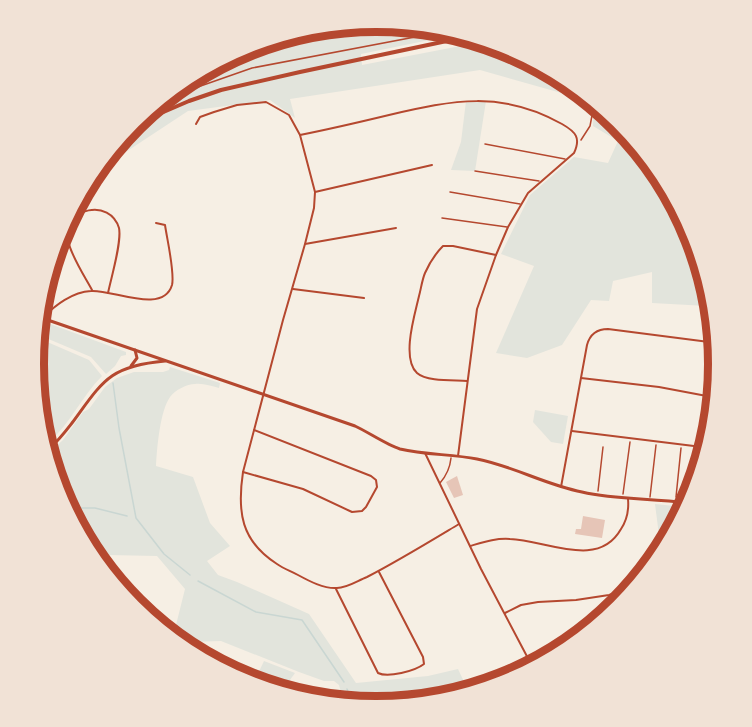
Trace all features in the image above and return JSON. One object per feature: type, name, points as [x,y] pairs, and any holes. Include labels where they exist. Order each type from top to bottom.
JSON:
[{"type":"main road","points":[[155,116],[221,90],[450,40]]},
{"type":"street","points":[[300,135],[437,104],[466,101],[512,104],[533,110],[550,117],[576,134],[578,145],[574,153],[528,193],[508,227],[496,255],[477,309],[458,456]]},
{"type":"street","points":[[196,124],[200,117],[214,111],[237,105],[266,102],[289,116],[300,135],[315,192],[314,208],[305,244],[243,472],[240,491],[242,517],[248,535],[254,544],[278,565],[309,581],[336,589],[379,571],[459,524]]},
{"type":"street","points":[[315,192],[432,165]]},
{"type":"street","points":[[80,213],[95,209],[101,211],[111,216],[119,229],[119,242],[108,293]]},
{"type":"street","points":[[48,313],[69,298],[92,290],[148,300],[165,296],[172,284],[171,266],[165,225],[156,223]]},
{"type":"street","points":[[305,244],[396,228]]},
{"type":"street","points":[[68,238],[70,249],[92,290]]},
{"type":"street","points":[[467,381],[425,378],[415,370],[411,361],[411,330],[424,274],[443,246],[496,255]]},
{"type":"street","points":[[292,289],[364,298]]},
{"type":"street","points":[[47,319],[355,426],[398,448],[477,459],[561,487],[597,495],[678,502]]},
{"type":"street","points":[[561,487],[588,339],[596,331],[601,328],[707,343]]},
{"type":"street","points":[[131,366],[137,358],[135,350]]},
{"type":"street","points":[[54,444],[101,385],[131,366],[166,361]]},
{"type":"street","points":[[581,378],[659,387],[706,396]]},
{"type":"street","points":[[243,472],[303,489],[352,512],[362,511],[375,492],[376,480],[371,476],[254,430]]},
{"type":"street","points":[[572,431],[698,446]]},
{"type":"street","points":[[425,453],[528,658]]},
{"type":"street","points":[[470,546],[490,540],[512,539],[587,551],[606,545],[619,533],[627,518],[628,498]]},
{"type":"street","points":[[336,589],[378,673],[383,676],[419,668],[424,664],[423,657],[379,571]]},
{"type":"street","points":[[505,613],[521,605],[576,600],[616,593]]},
{"type":"lane","points":[[485,144],[566,159]]},
{"type":"lane","points":[[475,171],[540,182]]},
{"type":"lane","points":[[450,192],[521,204]]},
{"type":"lane","points":[[442,218],[508,227]]},
{"type":"lane","points":[[440,484],[450,468],[452,456]]},
{"type":"path","points":[[187,91],[252,68],[425,35]]},
{"type":"path","points":[[578,145],[590,126],[593,112]]},
{"type":"path","points":[[597,495],[603,447]]},
{"type":"path","points":[[622,498],[629,447]]},
{"type":"path","points":[[650,499],[655,449]]},
{"type":"path","points":[[675,501],[681,453]]},
{"type":"shaded area","points":[[398,32],[440,38],[361,54],[362,65],[468,45],[523,66],[573,96],[480,70],[290,99],[295,118],[270,100],[188,111],[114,160],[157,114],[210,76],[269,49],[333,34]]},
{"type":"shaded area","points":[[466,101],[486,101],[475,171],[451,170],[461,142]]},
{"type":"shaded area","points":[[594,113],[626,145],[664,198],[683,236],[697,278],[703,306],[652,303],[652,272],[613,281],[609,301],[591,300],[562,345],[527,358],[496,353],[534,266],[501,254],[530,195],[574,157],[608,163],[618,141],[593,126]]},
{"type":"shaded area","points":[[47,323],[126,352],[126,355],[121,356],[106,374],[91,357],[45,338]]},
{"type":"shaded area","points":[[45,341],[89,360],[102,376],[52,438],[47,407]]},
{"type":"shaded area","points":[[170,367],[220,383],[219,388],[192,384],[172,394],[161,420],[156,466],[193,477],[210,523],[230,546],[207,561],[218,575],[309,614],[356,683],[428,676],[458,669],[465,683],[398,695],[341,694],[339,685],[334,681],[324,681],[221,641],[195,642],[175,628],[185,589],[157,556],[108,555],[107,558],[78,510],[55,448],[105,387],[117,378],[134,372],[169,370]]},
{"type":"shaded area","points":[[535,410],[568,416],[563,444],[551,442],[533,422]]},
{"type":"shaded area","points":[[655,504],[676,506],[664,530],[659,537]]},
{"type":"shaded area","points":[[264,661],[295,673],[287,683],[258,674]]},
{"type":"building","points":[[457,476],[463,495],[454,498],[446,482]]},
{"type":"building","points":[[583,516],[605,520],[602,538],[575,534],[576,529],[581,529]]},
{"type":"waterway","points":[[113,383],[136,518],[164,554],[190,575]]},
{"type":"waterway","points":[[77,508],[95,508],[127,516]]},
{"type":"waterway","points":[[198,581],[256,612],[302,620],[344,682]]},
{"type":"waterway","points":[[347,689],[349,695]]}]
